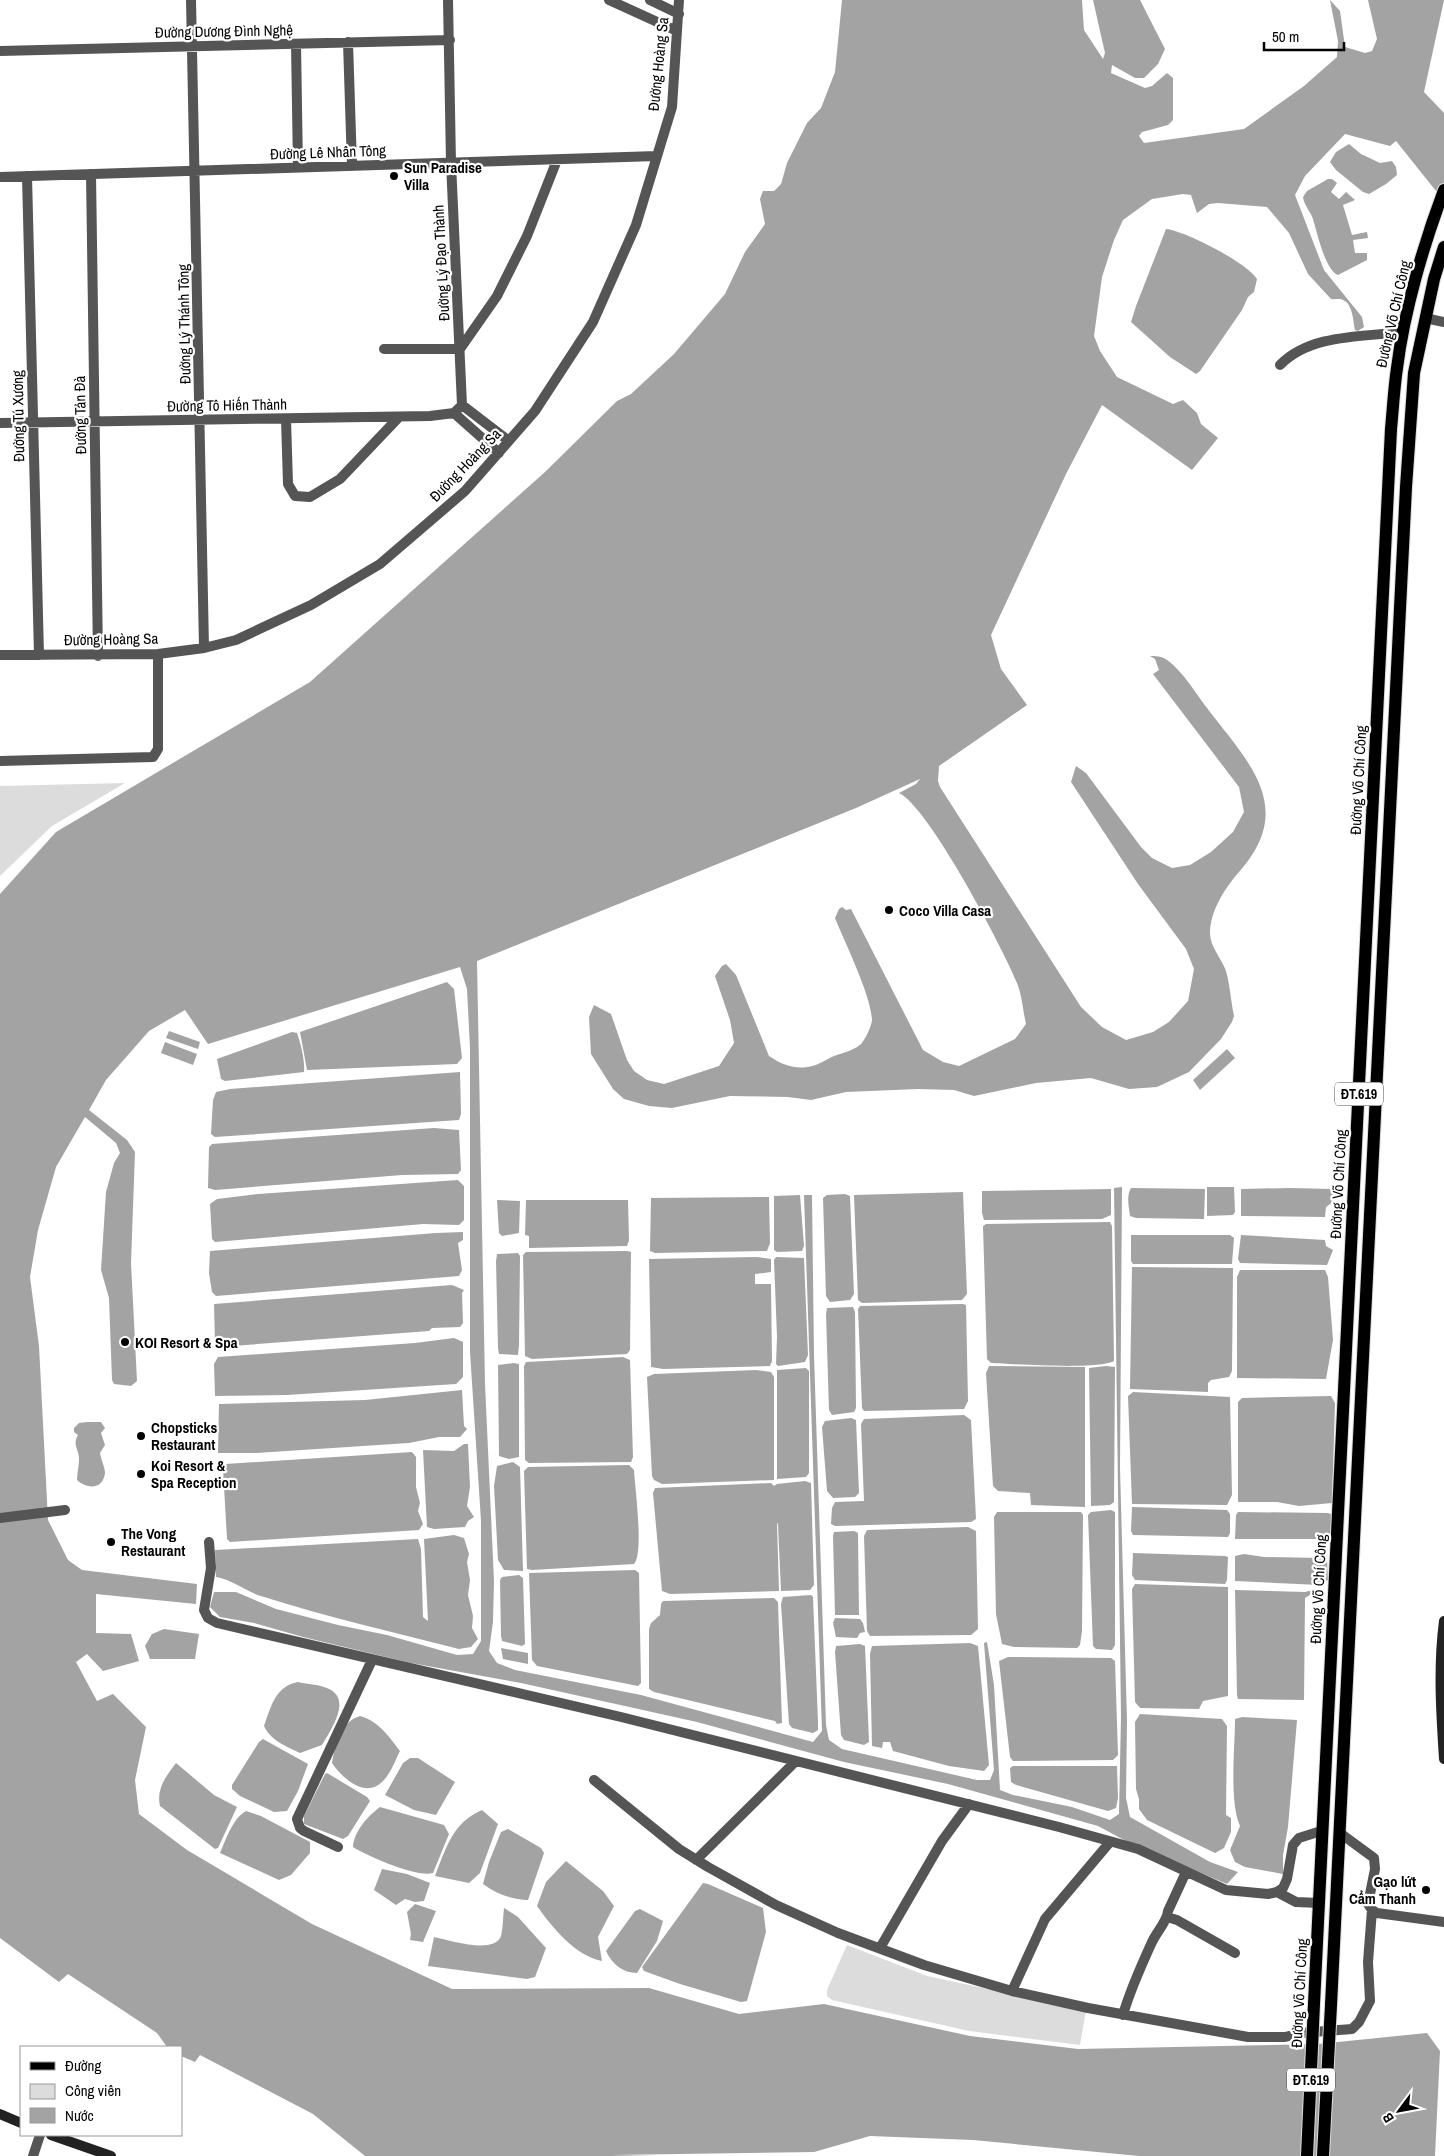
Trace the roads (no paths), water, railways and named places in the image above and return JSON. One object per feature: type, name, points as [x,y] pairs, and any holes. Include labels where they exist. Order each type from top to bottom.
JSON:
[{"type":"main road","name":"Đường Võ Chí Công","points":[[1307,2156],[1321,1830],[1391,429],[1397,368],[1403,332],[1434,216],[1444,190]]},
{"type":"main road","name":"ĐT.619","points":[[1323,2156],[1406,487],[1414,373],[1425,318],[1444,247]]},
{"type":"main road","points":[[1321,1830],[1340,1833]]},
{"type":"street","name":"Đường Lý Thánh Tông","points":[[191,0],[196,171],[204,648]]},
{"type":"street","name":"Đường Lý Đạo Thành","points":[[448,0],[451,163],[462,405]]},
{"type":"street","points":[[609,0],[677,32]]},
{"type":"street","points":[[650,0],[679,14]]},
{"type":"street","name":"Đường Hoàng Sa","points":[[0,655],[98,656],[158,654],[204,648],[236,640],[311,605],[380,564],[465,490],[535,411],[593,322],[636,225],[672,106],[679,0]]},
{"type":"street","name":"Đường Dương Đình Nghệ","points":[[0,51],[450,40]]},
{"type":"street","points":[[348,42],[352,166]]},
{"type":"street","points":[[296,44],[298,168]]},
{"type":"street","name":"Đường Lê Nhân Tông","points":[[0,177],[657,156]]},
{"type":"street","points":[[384,349],[460,349],[497,296],[526,236],[557,160]]},
{"type":"street","name":"Đường Tản Đà","points":[[91,174],[98,656]]},
{"type":"street","name":"Đường Tú Xương","points":[[27,176],[39,655]]},
{"type":"street","points":[[1425,318],[1444,322]]},
{"type":"street","points":[[1280,366],[1294,354],[1321,342],[1403,332]]},
{"type":"street","points":[[499,453],[454,413],[462,405],[509,441]]},
{"type":"street","name":"Đường Tô Hiến Thành","points":[[0,423],[399,417],[454,413]]},
{"type":"street","points":[[286,419],[288,484],[296,496],[310,497],[340,479],[399,417]]},
{"type":"street","points":[[0,761],[153,757],[158,749],[158,654]]},
{"type":"street","points":[[1357,1133],[1374,1134]]},
{"type":"street","points":[[0,1518],[65,1510]]},
{"type":"street","points":[[209,1542],[211,1568],[204,1610],[208,1618],[217,1623],[620,1717],[969,1804],[1138,1849],[1226,1890],[1268,1894],[1283,1888],[1287,1879],[1293,1845],[1299,1838],[1321,1830]]},
{"type":"street","points":[[1444,1621],[1440,1705],[1444,1759]]},
{"type":"street","points":[[338,1847],[304,1831],[300,1828],[297,1819],[372,1660]]},
{"type":"street","points":[[696,1860],[796,1760]]},
{"type":"street","points":[[594,1780],[679,1849],[696,1860],[776,1905],[838,1933],[924,1965],[1012,1990],[1123,2015],[1248,2036],[1285,2037],[1301,2033],[1352,2029],[1359,2022],[1370,2001],[1368,1962],[1372,1910]]},
{"type":"street","points":[[880,1948],[942,1841],[969,1804]]},
{"type":"street","points":[[1340,1833],[1374,1858],[1375,1869],[1368,1904],[1372,1910],[1378,1913],[1444,1922]]},
{"type":"street","points":[[1012,1990],[1046,1919],[1110,1842]]},
{"type":"street","points":[[1123,2015],[1153,1939],[1167,1917],[1186,1872]]},
{"type":"street","points":[[1276,1892],[1296,1902],[1319,1903]]},
{"type":"street","points":[[1167,1917],[1177,1920],[1235,1953]]},
{"type":"street","points":[[0,2114],[20,2123]]},
{"type":"street","points":[[33,2156],[40,2136]]},
{"type":"street","points":[[54,2136],[108,2156]]},
{"type":"water","points":[[842,0],[1082,0],[1084,30],[1103,59],[1105,53],[1093,0],[1140,0],[1165,49],[1158,64],[1144,78],[1135,78],[1112,65],[1111,73],[1145,88],[1152,86],[1167,73],[1173,78],[1173,120],[1168,125],[1142,132],[1139,136],[1144,143],[1244,129],[1304,86],[1337,57],[1338,41],[1330,0],[1340,11],[1345,47],[1365,53],[1372,51],[1377,39],[1368,0],[1444,0],[1424,92],[1444,113],[1444,201],[1396,141],[1390,146],[1345,134],[1305,176],[1295,195],[1324,270],[1362,317],[1364,327],[1358,331],[1355,330],[1349,305],[1342,299],[1331,299],[1308,274],[1289,233],[1267,207],[1218,203],[1209,204],[1197,213],[1191,195],[1183,194],[1152,199],[1123,220],[1114,240],[1102,277],[1094,336],[1100,351],[1117,377],[1173,404],[1183,400],[1197,413],[1201,424],[1218,438],[1192,470],[1102,405],[1066,474],[991,635],[1001,669],[1027,705],[939,766],[938,781],[940,787],[1081,1007],[1102,1027],[1126,1040],[1153,1032],[1169,1022],[1188,1001],[1194,969],[1186,949],[1138,884],[1071,782],[1076,766],[1086,773],[1141,847],[1152,858],[1172,868],[1190,865],[1211,852],[1233,832],[1244,812],[1239,787],[1153,674],[1159,670],[1155,659],[1150,656],[1160,657],[1174,665],[1250,766],[1260,786],[1265,806],[1264,827],[1256,849],[1229,885],[1215,908],[1211,925],[1210,933],[1214,948],[1226,971],[1229,982],[1234,1016],[1221,1039],[1189,1072],[1157,1087],[1129,1089],[1091,1078],[1036,1083],[974,1096],[954,1090],[918,1089],[846,1092],[811,1100],[788,1097],[730,1096],[672,1108],[649,1106],[624,1099],[613,1089],[591,1054],[589,1017],[594,1005],[611,1014],[627,1060],[634,1071],[647,1080],[664,1084],[719,1066],[734,1043],[730,1020],[715,976],[722,966],[726,964],[736,975],[769,1056],[783,1064],[804,1067],[819,1064],[861,1044],[871,1025],[871,1009],[857,969],[835,918],[842,907],[846,910],[851,909],[923,1050],[943,1062],[959,1066],[1015,1039],[1026,1024],[1019,988],[1009,965],[964,880],[928,823],[912,803],[899,793],[916,784],[920,779],[856,808],[477,961],[485,1384],[494,1581],[493,1622],[489,1651],[497,1663],[515,1670],[641,1695],[813,1742],[822,1731],[804,1195],[812,1195],[814,1355],[826,1725],[829,1740],[842,1749],[977,1780],[990,1780],[994,1770],[984,1643],[987,1642],[994,1685],[1000,1790],[1013,1795],[1072,1807],[1110,1820],[1119,1814],[1121,1716],[1114,1188],[1122,1187],[1120,1468],[1127,1721],[1126,1798],[1130,1817],[1210,1862],[1238,1872],[1227,1884],[1126,1841],[1098,1826],[948,1784],[844,1762],[697,1722],[521,1683],[411,1663],[254,1623],[220,1617],[210,1607],[214,1592],[236,1592],[276,1609],[387,1635],[457,1655],[473,1654],[481,1641],[481,1521],[470,1352],[470,1048],[467,989],[460,967],[208,1044],[185,1010],[149,1031],[106,1080],[89,1110],[127,1140],[135,1152],[131,1263],[137,1381],[131,1386],[114,1384],[112,1380],[109,1298],[101,1270],[106,1192],[114,1163],[120,1153],[116,1143],[85,1117],[56,1167],[38,1230],[30,1277],[39,1346],[48,1520],[68,1560],[82,1570],[197,1584],[196,1604],[96,1594],[96,1633],[131,1634],[139,1661],[103,1671],[87,1654],[76,1662],[97,1701],[113,1694],[146,1727],[135,1780],[139,1814],[187,1850],[312,1924],[452,1989],[649,1988],[739,2014],[824,2004],[970,2036],[1078,2049],[1318,2044],[1427,2033],[1440,2051],[1435,2156],[1139,2156],[973,2140],[870,2136],[814,2152],[611,2155],[658,2156],[365,2156],[313,2114],[200,2055],[195,2062],[182,2056],[182,2046],[166,2046],[157,2033],[68,1974],[59,1982],[0,1938],[0,894],[56,832],[310,682],[545,472],[617,401],[631,394],[674,354],[725,294],[745,252],[765,224],[760,199],[763,191],[774,191],[781,184],[787,163],[807,123],[821,108],[835,72]]},
{"type":"water","points":[[1349,144],[1361,154],[1380,163],[1392,161],[1396,167],[1397,175],[1369,194],[1363,192],[1336,170],[1330,162],[1336,152]]},
{"type":"water","points":[[1328,179],[1332,179],[1337,183],[1331,192],[1339,199],[1346,192],[1355,200],[1343,205],[1352,235],[1367,232],[1368,238],[1353,240],[1355,253],[1367,253],[1367,260],[1338,275],[1333,272],[1325,259],[1313,219],[1303,197],[1307,191]]},
{"type":"water","points":[[1166,229],[1201,241],[1241,265],[1257,279],[1254,292],[1248,297],[1242,310],[1196,374],[1170,357],[1131,322]]},
{"type":"water","points":[[447,982],[454,989],[462,1058],[457,1064],[307,1070],[300,1032]]},
{"type":"water","points":[[169,1031],[200,1042],[198,1049],[166,1038]]},
{"type":"water","points":[[292,1032],[297,1033],[304,1072],[225,1081],[221,1079],[217,1059]]},
{"type":"water","points":[[165,1042],[197,1054],[193,1065],[161,1053]]},
{"type":"water","points":[[1227,1049],[1235,1058],[1200,1090],[1193,1080]]},
{"type":"water","points":[[460,1072],[461,1114],[459,1120],[215,1137],[211,1134],[213,1100],[216,1092],[230,1089]]},
{"type":"water","points":[[434,1128],[459,1130],[461,1170],[458,1174],[402,1175],[215,1190],[208,1188],[209,1147],[212,1144]]},
{"type":"water","points":[[458,1180],[464,1186],[464,1220],[459,1225],[423,1224],[215,1242],[212,1239],[210,1204],[217,1199],[258,1194]]},
{"type":"water","points":[[1207,1187],[1234,1187],[1235,1212],[1233,1215],[1207,1216]]},
{"type":"water","points":[[1131,1188],[1205,1189],[1204,1219],[1136,1218],[1130,1216],[1128,1198]]},
{"type":"water","points":[[1111,1189],[1111,1215],[1102,1219],[984,1220],[982,1213],[982,1191]]},
{"type":"water","points":[[1241,1189],[1332,1189],[1334,1201],[1326,1207],[1325,1217],[1241,1216]]},
{"type":"water","points":[[963,1192],[967,1294],[962,1300],[862,1303],[858,1300],[854,1195]]},
{"type":"water","points":[[845,1194],[850,1196],[854,1294],[850,1300],[830,1302],[826,1296],[823,1198],[827,1195]]},
{"type":"water","points":[[800,1195],[804,1246],[802,1251],[777,1252],[774,1250],[774,1196]]},
{"type":"water","points":[[769,1197],[770,1243],[767,1251],[655,1253],[650,1251],[651,1198]]},
{"type":"water","points":[[497,1200],[520,1201],[519,1233],[502,1236],[499,1233]]},
{"type":"water","points":[[526,1200],[628,1200],[629,1240],[627,1246],[529,1248],[529,1236],[525,1235]]},
{"type":"water","points":[[1110,1222],[1112,1226],[1114,1361],[1105,1364],[1074,1366],[991,1363],[987,1359],[983,1226],[986,1224]]},
{"type":"water","points":[[463,1232],[463,1240],[458,1243],[462,1270],[459,1276],[216,1296],[212,1292],[209,1273],[210,1251]]},
{"type":"water","points":[[1131,1235],[1230,1235],[1234,1238],[1232,1264],[1133,1264],[1131,1261]]},
{"type":"water","points":[[1241,1235],[1325,1240],[1326,1246],[1333,1250],[1327,1265],[1240,1263],[1238,1259]]},
{"type":"water","points":[[526,1252],[631,1252],[630,1350],[627,1354],[532,1359],[525,1356],[523,1255]]},
{"type":"water","points":[[518,1253],[520,1256],[518,1355],[499,1354],[497,1254]]},
{"type":"water","points":[[757,1257],[771,1259],[771,1272],[755,1274],[755,1284],[771,1284],[772,1361],[770,1366],[663,1369],[651,1367],[649,1259]]},
{"type":"water","points":[[776,1257],[804,1258],[808,1355],[805,1362],[778,1366],[776,1364],[777,1337],[774,1260]]},
{"type":"water","points":[[1132,1267],[1233,1268],[1232,1371],[1229,1377],[1211,1380],[1208,1383],[1208,1392],[1130,1389]]},
{"type":"water","points":[[1240,1270],[1325,1270],[1328,1277],[1333,1340],[1326,1379],[1237,1378],[1237,1277]]},
{"type":"water","points":[[452,1285],[464,1290],[462,1293],[463,1323],[460,1327],[219,1347],[215,1344],[214,1304]]},
{"type":"water","points":[[966,1305],[968,1401],[964,1409],[864,1411],[862,1408],[858,1309],[860,1306]]},
{"type":"water","points":[[853,1307],[855,1312],[856,1408],[854,1412],[832,1415],[829,1410],[827,1308]]},
{"type":"water","points":[[454,1338],[463,1342],[463,1377],[456,1384],[287,1395],[215,1396],[214,1364],[218,1357],[415,1343]]},
{"type":"water","points":[[623,1357],[630,1360],[633,1457],[631,1462],[529,1463],[525,1460],[524,1366],[526,1362]]},
{"type":"water","points":[[519,1364],[519,1457],[509,1459],[499,1456],[498,1365]]},
{"type":"water","points":[[989,1366],[1085,1367],[1085,1507],[1031,1505],[1030,1493],[998,1491],[993,1486],[986,1373]]},
{"type":"water","points":[[1115,1367],[1114,1502],[1110,1505],[1091,1506],[1089,1368]]},
{"type":"water","points":[[806,1368],[809,1371],[809,1473],[806,1477],[777,1479],[777,1370]]},
{"type":"water","points":[[756,1370],[771,1372],[774,1377],[774,1480],[662,1484],[654,1480],[652,1476],[647,1377],[654,1374]]},
{"type":"water","points":[[462,1390],[464,1426],[467,1429],[460,1437],[439,1437],[409,1443],[256,1453],[218,1453],[219,1404],[365,1400]]},
{"type":"water","points":[[1133,1392],[1230,1397],[1232,1495],[1227,1505],[1132,1504],[1128,1396]]},
{"type":"water","points":[[1331,1396],[1335,1403],[1332,1503],[1299,1506],[1277,1502],[1238,1502],[1238,1402],[1242,1398]]},
{"type":"water","points":[[964,1415],[971,1420],[976,1519],[971,1522],[835,1526],[831,1524],[832,1508],[835,1502],[864,1501],[861,1424],[864,1419]]},
{"type":"water","points":[[851,1418],[856,1420],[859,1493],[855,1497],[833,1498],[827,1491],[822,1427],[825,1421]]},
{"type":"water","points":[[101,1422],[105,1428],[101,1433],[105,1445],[100,1453],[105,1473],[104,1479],[101,1483],[94,1486],[85,1485],[77,1480],[79,1456],[76,1438],[78,1435],[74,1432],[74,1428],[79,1423]]},
{"type":"water","points":[[464,1444],[468,1444],[470,1487],[467,1506],[474,1517],[468,1521],[465,1527],[434,1529],[427,1527],[423,1450],[454,1451]]},
{"type":"water","points":[[412,1452],[416,1457],[416,1487],[420,1503],[418,1511],[423,1524],[419,1530],[230,1542],[227,1539],[223,1469],[225,1464]]},
{"type":"water","points":[[513,1462],[520,1467],[523,1571],[504,1570],[498,1560],[494,1486],[497,1466]]},
{"type":"water","points":[[629,1465],[634,1470],[639,1534],[637,1558],[634,1564],[527,1569],[524,1471],[528,1467]]},
{"type":"water","points":[[805,1481],[811,1483],[814,1585],[810,1590],[781,1591],[777,1523],[779,1591],[670,1594],[662,1591],[653,1493],[655,1488],[771,1483],[774,1486]]},
{"type":"water","points":[[1132,1507],[1227,1510],[1230,1514],[1230,1533],[1228,1537],[1133,1535],[1131,1531]]},
{"type":"water","points":[[1111,1510],[1115,1512],[1115,1645],[1112,1650],[1096,1649],[1093,1646],[1088,1515],[1091,1512]]},
{"type":"water","points":[[997,1512],[1081,1512],[1083,1515],[1082,1631],[1080,1645],[1077,1648],[1014,1647],[1002,1644],[996,1614],[994,1517]]},
{"type":"water","points":[[1238,1512],[1328,1513],[1331,1514],[1333,1534],[1327,1539],[1235,1539],[1236,1515]]},
{"type":"water","points":[[968,1527],[976,1531],[978,1629],[971,1635],[870,1636],[867,1631],[864,1536],[867,1530]]},
{"type":"water","points":[[854,1531],[858,1533],[859,1615],[835,1615],[833,1536],[834,1532]]},
{"type":"water","points":[[454,1535],[464,1538],[469,1554],[467,1562],[470,1580],[468,1595],[473,1616],[472,1628],[478,1639],[471,1647],[459,1649],[310,1611],[261,1596],[216,1577],[215,1550],[418,1539],[421,1549],[423,1617],[428,1621],[424,1539]]},
{"type":"water","points":[[1133,1553],[1225,1556],[1228,1557],[1227,1580],[1225,1584],[1135,1580],[1132,1575]]},
{"type":"water","points":[[1244,1554],[1264,1557],[1322,1558],[1327,1560],[1328,1580],[1320,1585],[1235,1581],[1235,1556]]},
{"type":"water","points":[[635,1570],[639,1573],[641,1683],[638,1686],[537,1666],[532,1660],[529,1573]]},
{"type":"water","points":[[519,1575],[523,1578],[525,1644],[522,1646],[502,1641],[501,1636],[500,1580],[502,1577]]},
{"type":"water","points":[[1135,1584],[1228,1587],[1228,1696],[1203,1701],[1199,1709],[1140,1708],[1135,1702],[1132,1589]]},
{"type":"water","points":[[1235,1590],[1305,1592],[1313,1590],[1313,1593],[1305,1598],[1304,1700],[1238,1699]]},
{"type":"water","points":[[811,1595],[813,1597],[818,1722],[818,1730],[813,1733],[792,1728],[789,1724],[781,1604],[783,1597]]},
{"type":"water","points":[[774,1598],[778,1602],[782,1723],[777,1724],[775,1721],[654,1692],[649,1689],[649,1629],[651,1623],[660,1615],[663,1601]]},
{"type":"water","points":[[835,1618],[860,1619],[865,1632],[860,1633],[857,1638],[836,1637],[833,1623]]},
{"type":"water","points":[[164,1629],[199,1634],[195,1659],[150,1659],[145,1646],[152,1634]]},
{"type":"water","points":[[970,1643],[978,1646],[989,1765],[984,1771],[949,1766],[893,1751],[890,1742],[883,1742],[882,1748],[872,1746],[870,1654],[872,1646]]},
{"type":"water","points":[[860,1644],[865,1646],[869,1742],[864,1745],[844,1740],[841,1735],[835,1652],[836,1646]]},
{"type":"water","points":[[501,1648],[528,1653],[528,1664],[503,1659]]},
{"type":"water","points":[[1008,1657],[1111,1658],[1115,1661],[1118,1755],[1113,1760],[1013,1761],[1010,1757],[999,1661]]},
{"type":"water","points":[[298,1682],[321,1686],[333,1691],[338,1698],[339,1705],[335,1722],[322,1745],[300,1753],[271,1736],[264,1726],[275,1698],[284,1688]]},
{"type":"water","points":[[1140,1714],[1222,1719],[1227,1726],[1226,1815],[1231,1818],[1231,1832],[1224,1848],[1215,1853],[1147,1820],[1139,1809],[1136,1789],[1135,1722]]},
{"type":"water","points":[[360,1716],[378,1725],[400,1751],[385,1779],[375,1787],[361,1787],[354,1784],[347,1780],[332,1763],[340,1735],[348,1723]]},
{"type":"water","points":[[1242,1717],[1297,1720],[1288,1827],[1283,1855],[1283,1874],[1245,1867],[1235,1862],[1230,1850],[1240,1826],[1235,1803],[1233,1774],[1235,1719]]},
{"type":"water","points":[[263,1739],[308,1764],[298,1791],[287,1811],[274,1812],[240,1796],[232,1789],[232,1785],[259,1742]]},
{"type":"water","points":[[410,1758],[418,1758],[455,1782],[436,1815],[414,1810],[385,1795],[403,1763]]},
{"type":"water","points":[[176,1763],[214,1795],[237,1807],[218,1848],[215,1849],[160,1806],[159,1794],[161,1788],[165,1778]]},
{"type":"water","points":[[1013,1766],[1117,1766],[1118,1798],[1116,1808],[1108,1811],[1016,1785],[1011,1782],[1010,1768]]},
{"type":"water","points":[[327,1773],[367,1797],[370,1801],[348,1836],[343,1839],[304,1824],[304,1816]]},
{"type":"water","points":[[380,1807],[444,1825],[449,1834],[433,1873],[426,1874],[405,1869],[369,1856],[353,1847],[356,1835],[362,1824]]},
{"type":"water","points":[[482,1810],[498,1824],[480,1873],[469,1883],[435,1876],[447,1846],[457,1829],[464,1821]]},
{"type":"water","points":[[246,1811],[261,1816],[310,1842],[310,1853],[291,1875],[279,1880],[220,1853],[233,1824]]},
{"type":"water","points":[[508,1829],[541,1848],[544,1853],[528,1900],[504,1895],[493,1891],[483,1884],[489,1862],[501,1832]]},
{"type":"water","points":[[566,1861],[603,1891],[614,1906],[598,1937],[602,1961],[583,1953],[565,1940],[537,1906],[546,1882]]},
{"type":"water","points":[[382,1869],[407,1874],[430,1883],[424,1901],[415,1902],[405,1899],[396,1905],[374,1890]]},
{"type":"water","points":[[703,1883],[763,1908],[766,1932],[747,2001],[741,2002],[680,1984],[644,1971],[642,1967]]},
{"type":"water","points":[[415,1904],[436,1911],[423,1942],[410,1940],[411,1934],[407,1912]]},
{"type":"water","points":[[504,1908],[518,1917],[546,1948],[535,1977],[527,1979],[428,1966],[434,1937],[470,1945],[490,1945],[497,1942],[501,1936]]},
{"type":"water","points":[[640,1909],[663,1921],[657,1941],[637,1973],[632,1973],[618,1967],[606,1951],[635,1911]]},
{"type":"place","name":"Sun Paradise Villa","points":[[394,176]]},
{"type":"place","name":"Coco Villa Casa","points":[[889,910]]},
{"type":"place","name":"KOI Resort & Spa","points":[[125,1342]]},
{"type":"place","name":"Chopsticks Restaurant","points":[[141,1436]]},
{"type":"place","name":"Koi Resort & Spa Reception","points":[[141,1474]]},
{"type":"place","name":"The Vong Restaurant","points":[[111,1542]]},
{"type":"place","name":"Gạo lứt Cẩm Thanh","points":[[1426,1890]]}]
